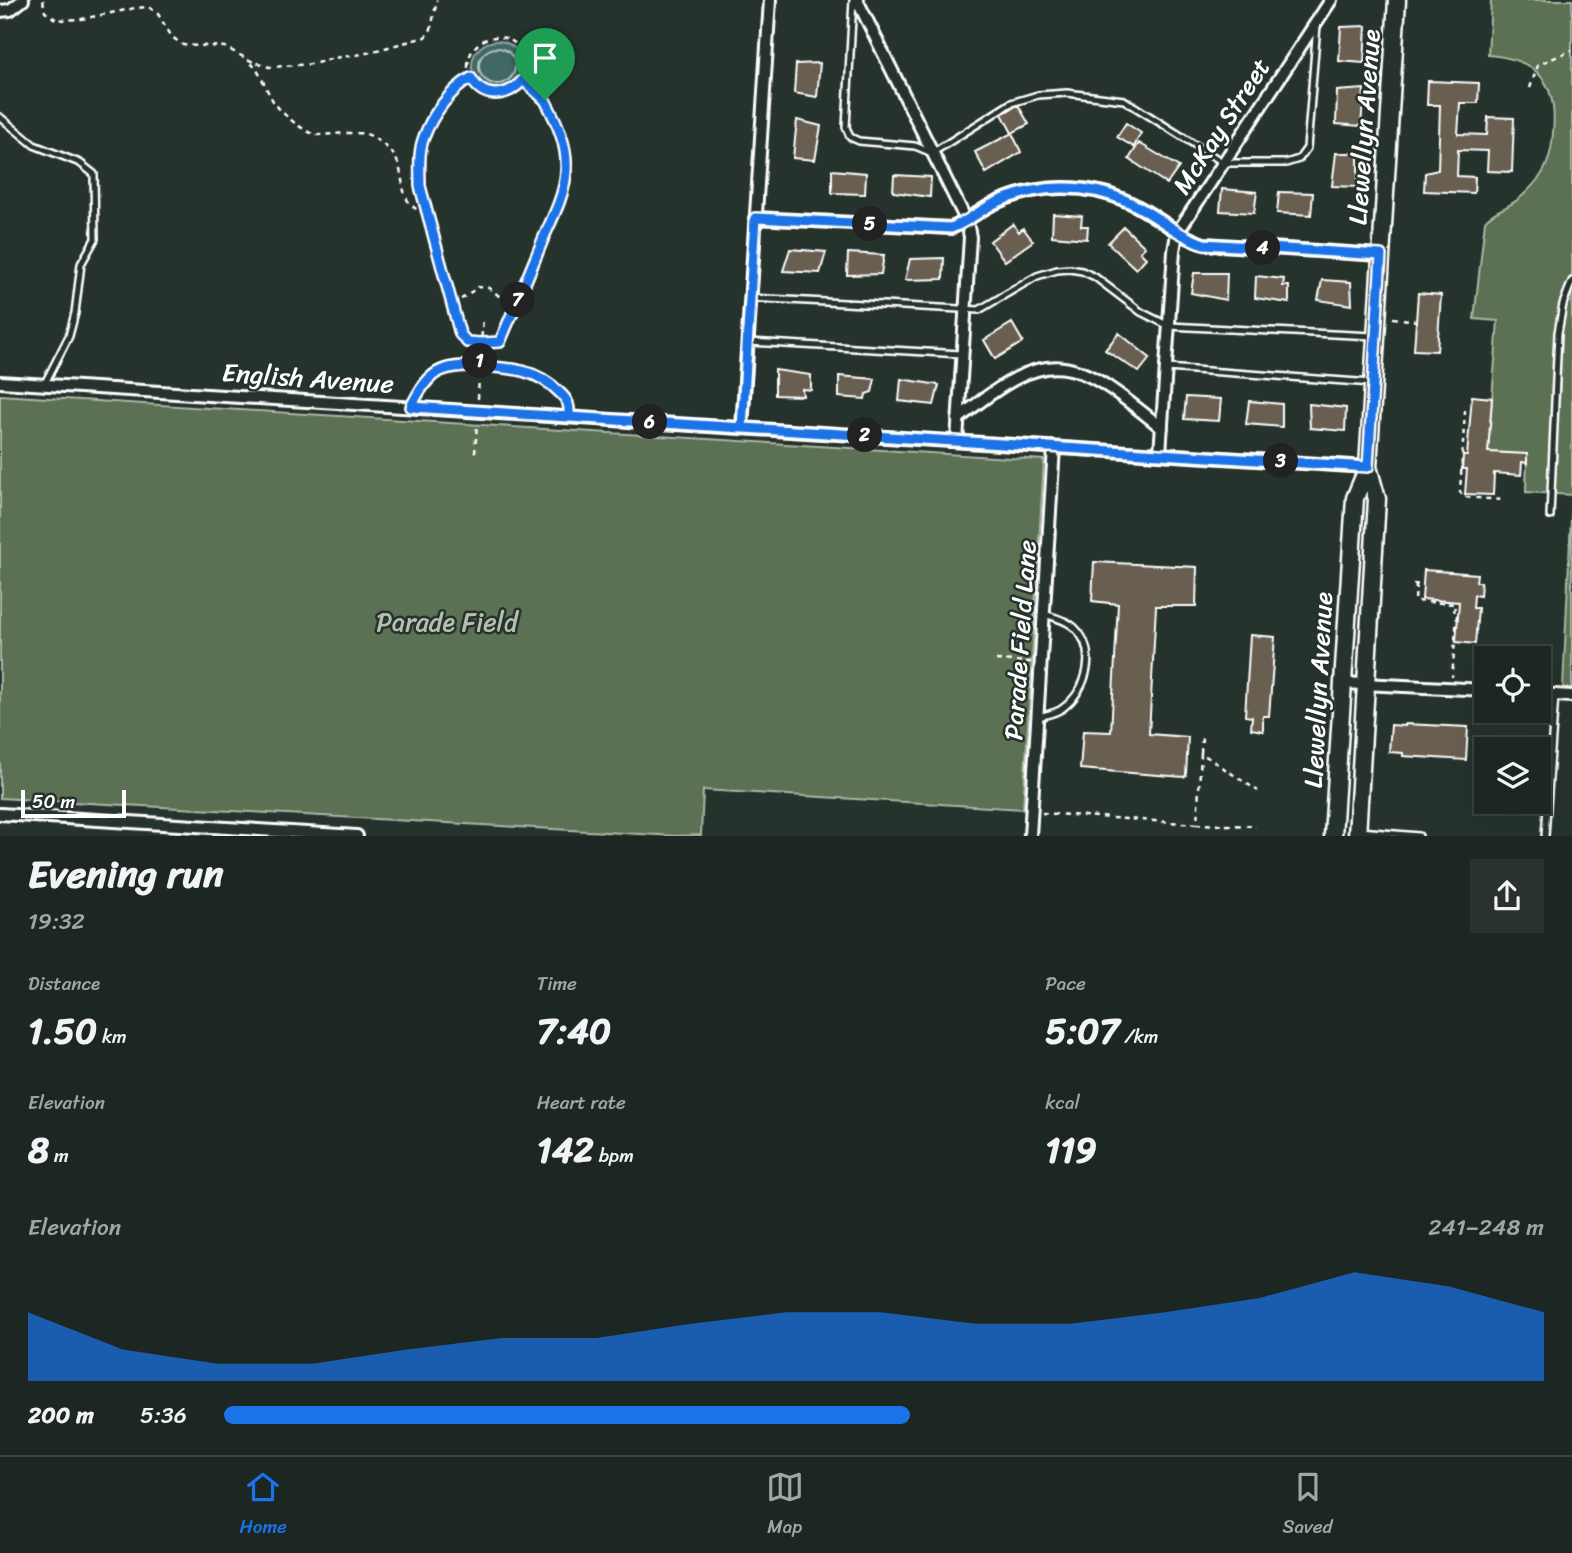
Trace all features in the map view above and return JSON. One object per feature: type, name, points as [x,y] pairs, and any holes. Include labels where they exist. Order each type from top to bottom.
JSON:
[{"type":"street","points":[[0,11],[10,10],[23,0]]},
{"type":"street","points":[[742,428],[770,0]]},
{"type":"street","points":[[855,0],[967,222],[970,237],[957,441]]},
{"type":"street","name":"McKay Street","points":[[1160,453],[1177,233],[1331,0]]},
{"type":"street","name":"Llewellyn Avenue","points":[[1357,833],[1377,499],[1368,467],[1397,0]]},
{"type":"street","points":[[755,218],[951,228],[967,222],[975,214],[1014,195],[1048,188],[1069,188],[1090,190],[1130,202],[1177,233],[1204,244],[1381,255]]},
{"type":"street","points":[[958,419],[1002,386],[1036,369],[1054,366],[1074,369],[1102,382],[1161,428]]},
{"type":"street","name":"English Avenue","points":[[0,382],[1368,467]]},
{"type":"street","name":"Parade Field Lane","points":[[1030,835],[1054,447]]},
{"type":"street","name":"Llewellyn Avenue","points":[[1333,835],[1354,498],[1368,467]]},
{"type":"street","points":[[1342,683],[1474,689]]},
{"type":"street","points":[[1551,695],[1572,696]]},
{"type":"street","points":[[0,814],[238,832],[357,835]]},
{"type":"lane","points":[[855,0],[846,127],[850,137],[859,141],[915,146],[932,153],[1012,103],[1038,95],[1067,93],[1124,100],[1224,163],[1286,163],[1299,159],[1307,148],[1317,22]]},
{"type":"lane","points":[[0,117],[34,145],[80,163],[94,174],[95,239],[81,264],[69,335],[44,385]]},
{"type":"lane","points":[[750,298],[979,310],[1037,276],[1070,269],[1095,277],[1154,321],[1169,326],[1376,336]]},
{"type":"lane","points":[[1550,516],[1558,333],[1563,304],[1572,281]]},
{"type":"lane","points":[[748,342],[961,354]]},
{"type":"lane","points":[[411,407],[421,387],[437,370],[456,366],[480,366],[515,369],[539,375],[564,396],[570,406],[569,417]]},
{"type":"lane","points":[[1166,368],[1374,383]]},
{"type":"lane","points":[[1038,717],[1062,709],[1083,684],[1088,667],[1080,634],[1072,625],[1044,614]]},
{"type":"lane","points":[[1545,835],[1555,695]]},
{"type":"lane","points":[[1357,833],[1419,835]]},
{"type":"path","points":[[43,0],[45,12],[57,20],[82,19],[149,7],[158,14],[172,37],[183,46],[225,47],[269,67],[313,64],[425,37],[431,29],[437,0]]},
{"type":"path","points":[[500,37],[518,45],[526,62],[523,80],[509,93],[499,95],[482,90],[471,78],[468,66],[475,48],[482,41],[500,37]]},
{"type":"path","points":[[1530,88],[1538,65],[1572,50]]},
{"type":"path","points":[[249,60],[259,72],[280,110],[303,128],[316,135],[367,134],[389,149],[400,164],[406,201],[410,207],[426,214]]},
{"type":"path","points":[[471,78],[462,83],[444,102],[424,136],[419,160],[420,186],[426,214],[460,334],[467,342],[481,343],[500,342],[561,196],[566,172],[566,154],[557,122],[545,100],[523,80]]},
{"type":"path","points":[[453,305],[478,287],[489,288],[515,309]]},
{"type":"path","points":[[475,453],[483,318]]},
{"type":"path","points":[[1393,318],[1417,321]]},
{"type":"path","points":[[1465,410],[1460,492],[1464,497],[1503,500]]},
{"type":"path","points":[[1423,584],[1414,584],[1415,601],[1455,604],[1454,615],[1457,615],[1452,678]]},
{"type":"path","points":[[996,660],[1041,662]]},
{"type":"path","points":[[1197,824],[1202,738]]},
{"type":"path","points":[[1201,752],[1258,791]]},
{"type":"path","points":[[1040,812],[1256,826]]},
{"type":"green space","points":[[1491,0],[1572,0],[1572,495],[1526,492],[1527,455],[1488,452],[1498,321],[1474,319],[1485,221],[1523,196],[1542,173],[1551,151],[1554,115],[1548,87],[1532,68],[1505,57],[1488,55]]},
{"type":"green space","name":"Parade Field","points":[[0,395],[1044,460],[1023,809],[703,790],[701,835],[676,836],[0,798]]},
{"type":"green space","points":[[1572,497],[1572,688],[1563,688]]},
{"type":"water","points":[[497,41],[515,48],[522,66],[515,84],[497,91],[479,84],[472,66],[479,48]]},
{"type":"building","points":[[1366,26],[1364,63],[1339,61],[1341,27]]},
{"type":"building","points":[[820,63],[817,97],[794,93],[796,64]]},
{"type":"building","points":[[1428,81],[1479,83],[1478,103],[1460,103],[1458,134],[1487,135],[1488,117],[1514,118],[1512,172],[1487,171],[1488,151],[1458,150],[1457,176],[1475,177],[1474,193],[1424,191],[1425,173],[1438,170],[1440,105],[1427,105]]},
{"type":"building","points":[[1364,89],[1361,126],[1336,124],[1337,91]]},
{"type":"building","points":[[1018,105],[1029,124],[1012,133],[1002,114]]},
{"type":"building","points":[[797,120],[821,126],[815,160],[793,158]]},
{"type":"building","points":[[1126,123],[1141,133],[1134,147],[1117,137]]},
{"type":"building","points":[[1012,133],[1021,152],[986,173],[975,152]]},
{"type":"building","points":[[1139,143],[1179,167],[1167,184],[1129,159]]},
{"type":"building","points":[[1336,153],[1358,153],[1358,187],[1332,186]]},
{"type":"building","points":[[832,170],[866,173],[865,194],[832,193]]},
{"type":"building","points":[[894,175],[931,177],[930,197],[893,192]]},
{"type":"building","points":[[1222,189],[1257,192],[1254,213],[1220,211]]},
{"type":"building","points":[[1279,192],[1313,193],[1311,215],[1277,213]]},
{"type":"building","points":[[1053,214],[1082,216],[1081,226],[1088,226],[1087,239],[1052,236]]},
{"type":"building","points":[[1013,224],[1019,232],[1023,228],[1033,241],[1005,261],[990,241]]},
{"type":"building","points":[[1124,227],[1145,247],[1140,252],[1146,258],[1136,269],[1108,243]]},
{"type":"building","points":[[790,249],[826,252],[820,273],[783,271]]},
{"type":"building","points":[[848,253],[884,255],[881,274],[847,275]]},
{"type":"building","points":[[944,258],[943,279],[905,280],[910,259]]},
{"type":"building","points":[[1194,273],[1227,273],[1226,300],[1191,293]]},
{"type":"building","points":[[1256,276],[1284,279],[1283,286],[1289,286],[1289,303],[1255,298]]},
{"type":"building","points":[[1322,280],[1351,282],[1352,305],[1318,300]]},
{"type":"building","points":[[1418,293],[1441,295],[1437,351],[1414,350]]},
{"type":"building","points":[[1012,323],[1023,342],[995,359],[984,340]]},
{"type":"building","points":[[1119,333],[1150,358],[1139,372],[1105,350]]},
{"type":"building","points":[[775,370],[811,375],[811,390],[802,389],[803,396],[775,395]]},
{"type":"building","points":[[839,376],[875,379],[872,392],[866,394],[865,399],[839,397]]},
{"type":"building","points":[[901,379],[939,385],[934,405],[899,401]]},
{"type":"building","points":[[1472,396],[1492,398],[1488,452],[1527,454],[1527,463],[1522,462],[1521,475],[1494,473],[1493,495],[1465,494],[1467,469],[1462,469],[1463,456],[1467,456]]},
{"type":"building","points":[[1186,397],[1221,399],[1219,421],[1184,419]]},
{"type":"building","points":[[1249,401],[1282,404],[1282,427],[1246,424]]},
{"type":"building","points":[[1309,404],[1346,408],[1345,431],[1310,428]]},
{"type":"building","points":[[1094,562],[1197,567],[1196,606],[1156,606],[1149,734],[1188,737],[1184,777],[1080,769],[1083,731],[1111,732],[1118,604],[1092,601]]},
{"type":"building","points":[[1424,570],[1477,574],[1476,582],[1481,582],[1480,596],[1474,595],[1473,608],[1478,608],[1475,644],[1456,642],[1459,602],[1422,599]]},
{"type":"building","points":[[1250,635],[1275,637],[1269,716],[1263,716],[1263,731],[1251,729],[1252,717],[1245,716]]},
{"type":"building","points":[[1391,725],[1468,727],[1466,760],[1403,756],[1403,753],[1389,752]]},
{"type":"route","points":[[545,100],[523,80],[517,88],[499,95],[482,90],[471,78],[462,83],[444,102],[424,136],[419,160],[420,186],[460,334],[467,342],[481,343],[480,366],[530,371],[539,375],[564,396],[570,406],[569,417],[742,428],[1160,453],[1368,467],[1381,255],[1204,244],[1177,233],[1130,202],[1090,190],[1069,188],[1048,188],[1014,195],[975,214],[967,222],[951,228],[755,218],[742,428],[411,407],[421,387],[437,370],[456,366],[480,366],[481,343],[500,342],[515,309],[561,196],[566,172],[566,154],[557,122],[545,100]]}]
